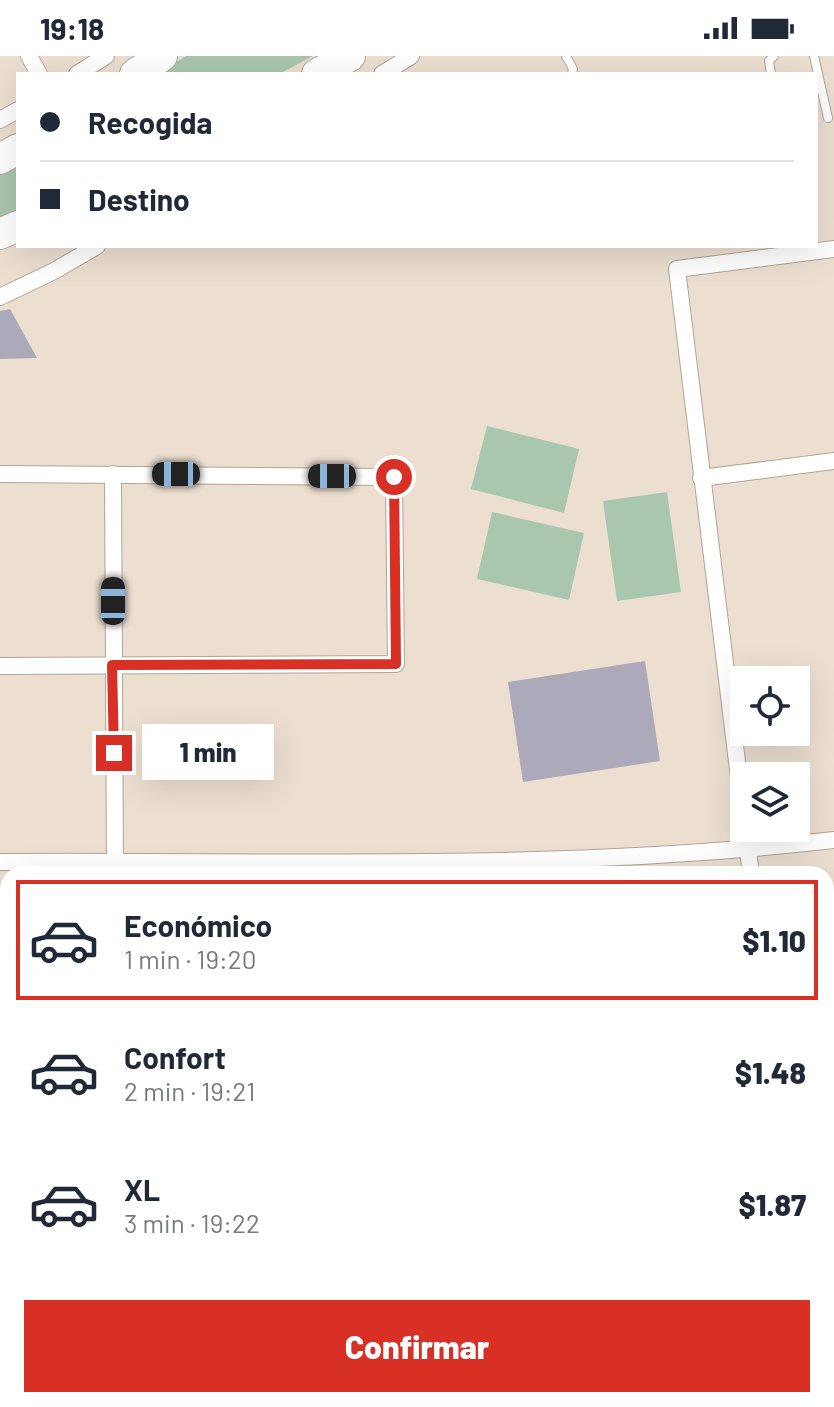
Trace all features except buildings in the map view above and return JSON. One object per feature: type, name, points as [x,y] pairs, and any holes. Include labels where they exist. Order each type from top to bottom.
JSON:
[{"type":"highway","points":[[321,72],[350,56]]},
{"type":"street","points":[[80,72],[106,56]]},
{"type":"street","points":[[385,72],[411,56]]},
{"type":"street","points":[[0,297],[94,248]]},
{"type":"street","points":[[737,762],[677,269],[834,249]]},
{"type":"street","points":[[701,478],[834,461]]},
{"type":"street","points":[[0,474],[394,477],[396,664],[0,666]]},
{"type":"street","points":[[113,474],[115,866]]},
{"type":"street","points":[[475,866],[748,850],[834,840]]},
{"type":"street","points":[[747,842],[750,866]]},
{"type":"street","points":[[0,862],[77,866]]},
{"type":"lane","points":[[818,74],[828,118]]},
{"type":"green space","points":[[186,56],[313,56],[283,72],[159,72]]},
{"type":"green space","points":[[16,160],[16,211],[0,220],[0,171]]},
{"type":"green space","points":[[487,426],[579,449],[564,513],[471,489]]},
{"type":"green space","points":[[667,492],[681,592],[617,601],[603,501]]},
{"type":"green space","points":[[492,512],[584,533],[569,600],[477,579]]},
{"type":"route","points":[[114,753],[112,665],[396,664],[394,477]]}]
